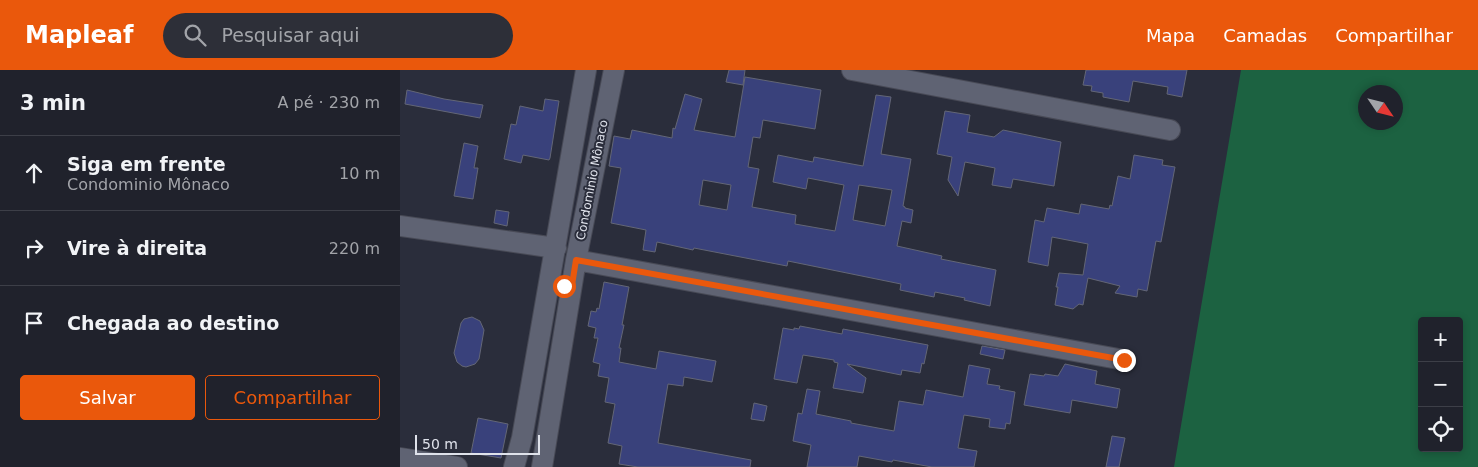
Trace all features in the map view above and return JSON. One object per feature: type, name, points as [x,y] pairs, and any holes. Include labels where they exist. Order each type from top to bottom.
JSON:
[{"type":"street","name":"Condominio Mônaco","points":[[514,467],[522,438],[586,70]]},
{"type":"street","name":"Condominio Mônaco","points":[[544,458],[576,260],[614,70]]},
{"type":"street","points":[[852,70],[1170,130]]},
{"type":"street","points":[[560,215],[576,216],[583,224]]},
{"type":"street","points":[[400,226],[556,248]]},
{"type":"street","points":[[576,260],[1124,360]]},
{"type":"street","points":[[550,280],[564,286],[572,285]]},
{"type":"street","points":[[522,438],[530,438],[536,441],[544,458]]},
{"type":"street","points":[[400,458],[457,467]]},
{"type":"green space","points":[[1241,70],[1478,70],[1478,467],[1174,467]]},
{"type":"building","points":[[729,70],[745,70],[743,85],[726,82]]},
{"type":"building","points":[[1086,70],[1187,70],[1182,97],[1167,94],[1168,87],[1133,81],[1129,102],[1103,97],[1103,93],[1091,91],[1092,86],[1083,85]]},
{"type":"building","points":[[745,77],[821,90],[815,129],[763,120],[760,138],[753,137],[748,167],[759,169],[752,207],[796,215],[795,224],[835,231],[844,185],[808,178],[806,189],[773,182],[778,155],[813,162],[814,157],[863,166],[876,95],[891,97],[881,154],[911,159],[903,206],[913,210],[911,223],[902,221],[897,246],[942,256],[941,259],[996,270],[990,306],[964,300],[965,298],[935,292],[934,297],[900,290],[901,284],[788,261],[787,266],[657,242],[655,252],[643,250],[646,230],[611,223],[621,168],[609,166],[614,136],[630,139],[632,130],[672,138],[673,128],[675,129],[685,94],[702,99],[694,130],[735,137]],"holes":[[[703,180],[731,185],[727,210],[699,205]],[[859,185],[892,190],[885,226],[853,220]]]},
{"type":"building","points":[[407,90],[444,99],[483,105],[480,118],[405,104]]},
{"type":"building","points":[[545,99],[559,101],[549,160],[523,155],[521,163],[504,159],[511,124],[516,125],[520,106],[543,111]]},
{"type":"building","points":[[945,111],[970,115],[967,132],[994,137],[1003,130],[1061,142],[1054,186],[1013,179],[1011,188],[992,185],[995,168],[965,162],[958,196],[948,180],[952,157],[937,154]]},
{"type":"building","points":[[464,143],[478,146],[474,168],[478,168],[473,199],[454,196]]},
{"type":"building","points":[[1134,155],[1163,160],[1162,165],[1175,167],[1161,242],[1156,241],[1147,291],[1138,289],[1137,297],[1115,293],[1120,286],[1088,278],[1083,305],[1079,304],[1073,309],[1055,305],[1059,273],[1083,275],[1088,244],[1052,237],[1048,266],[1028,262],[1035,220],[1044,222],[1047,208],[1079,214],[1081,204],[1109,209],[1110,205],[1112,206],[1118,176],[1130,179]]},
{"type":"building","points":[[496,210],[509,212],[507,226],[494,223]]},
{"type":"building","points":[[604,282],[629,287],[622,325],[624,325],[619,348],[621,348],[619,362],[656,369],[659,351],[716,361],[712,382],[684,377],[683,386],[668,384],[658,443],[751,460],[750,467],[638,467],[619,464],[622,446],[608,443],[615,404],[605,402],[609,378],[598,376],[600,364],[593,362],[598,338],[594,338],[596,328],[588,326],[591,311],[596,312],[597,308],[599,309]]},
{"type":"building","points":[[472,317],[480,321],[484,330],[479,359],[475,364],[466,367],[457,362],[454,353],[461,323],[464,319]]},
{"type":"building","points":[[800,326],[842,334],[843,329],[928,345],[924,364],[922,363],[920,373],[902,370],[901,375],[847,364],[866,378],[863,393],[833,388],[838,363],[834,362],[834,360],[803,355],[797,383],[774,379],[783,328],[794,330],[794,328],[799,329]]},
{"type":"building","points":[[982,346],[1005,350],[1003,359],[980,354]]},
{"type":"building","points":[[1065,364],[1097,371],[1095,384],[1120,389],[1117,408],[1072,400],[1070,413],[1024,405],[1030,374],[1058,376]]},
{"type":"building","points":[[969,365],[990,369],[987,384],[1000,386],[999,389],[1015,392],[1010,424],[1006,423],[1005,429],[989,427],[990,419],[964,415],[958,448],[977,451],[974,467],[932,467],[859,456],[857,467],[807,467],[811,445],[793,441],[798,413],[802,414],[807,389],[820,391],[816,414],[894,431],[899,401],[923,405],[926,390],[963,397]]},
{"type":"building","points":[[754,403],[767,406],[764,421],[751,419]]},
{"type":"building","points":[[478,418],[508,424],[501,458],[471,453]]},
{"type":"building","points":[[1112,436],[1125,438],[1119,467],[1106,467]]},
{"type":"route","points":[[564,286],[572,285],[576,260],[1124,360]]}]
